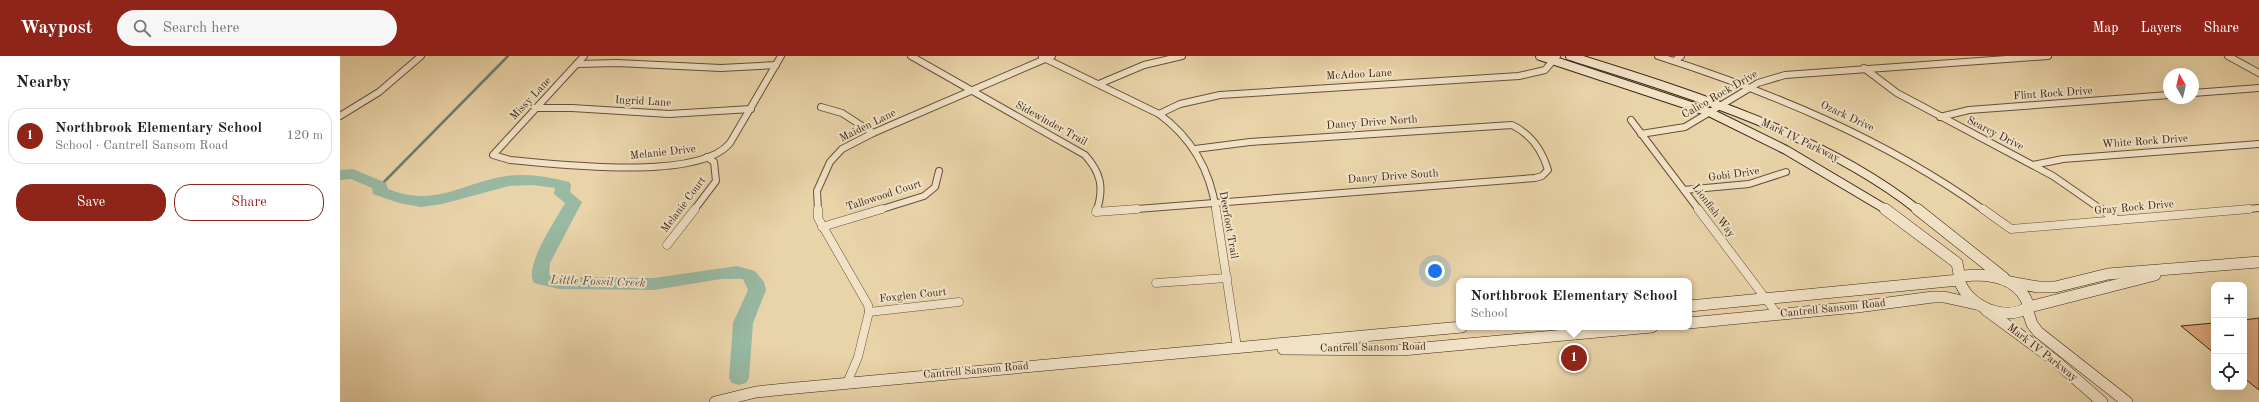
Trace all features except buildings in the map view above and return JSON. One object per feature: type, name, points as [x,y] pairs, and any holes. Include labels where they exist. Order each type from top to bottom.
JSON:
[{"type":"main road","name":"Mark IV Parkway","points":[[1540,56],[1555,58],[1709,112],[1786,150],[1880,205],[1952,257],[1959,268],[1961,290],[1978,305],[2054,360],[2102,402]]},
{"type":"main road","name":"Mark IV Parkway","points":[[1570,56],[1722,106],[1796,138],[1852,167],[1912,205],[2025,294],[2032,324],[2038,332],[2127,402]]},
{"type":"main road","points":[[2007,280],[2026,286],[2050,288],[2108,274],[2259,262]]},
{"type":"main road","points":[[2028,308],[2094,289],[2182,269]]},
{"type":"main road","name":"Cantrell Sansom Road","points":[[1692,306],[1960,280],[1969,275],[1981,274],[2007,280]]},
{"type":"main road","name":"Cantrell Sansom Road","points":[[1692,323],[1778,315],[1933,297],[1944,297],[2011,312],[2028,308]]},
{"type":"main road","name":"Cantrell Sansom Road","points":[[715,402],[756,392],[1456,328]]},
{"type":"main road","name":"Cantrell Sansom Road","points":[[1237,347],[1358,351],[1412,349],[1616,330]]},
{"type":"main road","points":[[1406,332],[1412,349]]},
{"type":"street","points":[[340,116],[379,92],[421,56]]},
{"type":"street","name":"Missy Lane","points":[[493,155],[584,56]]},
{"type":"street","name":"Melanie Drive","points":[[493,155],[510,160],[616,167],[686,163],[707,157],[724,149],[733,138],[781,56]]},
{"type":"street","name":"Sidewinder Trail","points":[[911,56],[970,91],[1085,155],[1100,174],[1102,191],[1096,212],[1215,201]]},
{"type":"street","points":[[1099,84],[1144,65],[1182,56]]},
{"type":"street","name":"Ozark Drive","points":[[1658,56],[1750,87],[1826,118],[1902,156],[1976,202],[2011,229]]},
{"type":"street","points":[[1674,61],[1681,56]]},
{"type":"street","name":"Calico Rock Drive","points":[[1642,134],[1680,129],[1692,124],[1709,112],[1722,106],[1758,82],[1785,75],[1864,68],[2047,56]]},
{"type":"street","points":[[2228,56],[2259,73]]},
{"type":"street","name":"Maiden Lane","points":[[869,312],[868,305],[818,218],[817,191],[830,162],[842,150],[873,133],[1046,57]]},
{"type":"street","name":"Deerfoot Trail","points":[[1046,57],[1159,114],[1173,124],[1195,149],[1204,169],[1215,201],[1237,347]]},
{"type":"street","points":[[1555,58],[1602,66]]},
{"type":"street","name":"McAdoo Lane","points":[[1159,114],[1180,104],[1220,95],[1519,76],[1545,70],[1555,58]]},
{"type":"street","points":[[577,64],[617,63],[721,68],[776,64]]},
{"type":"street","name":"Searcy Drive","points":[[1864,68],[1897,94],[2033,165],[2063,183],[2117,220]]},
{"type":"street","points":[[2199,93],[2259,88]]},
{"type":"street","name":"Flint Rock Drive","points":[[1940,117],[1969,110],[2163,95]]},
{"type":"street","points":[[821,107],[831,108],[854,119],[873,133]]},
{"type":"street","name":"Ingrid Lane","points":[[535,108],[572,108],[669,114],[751,109]]},
{"type":"street","name":"Lionfish Way","points":[[1631,120],[1778,315]]},
{"type":"street","name":"Dancy Drive North","points":[[1195,149],[1250,142],[1500,124],[1512,125],[1522,129],[1539,151]]},
{"type":"street","name":"White Rock Drive","points":[[2033,165],[2063,159],[2259,144]]},
{"type":"street","name":"Dancy Drive South","points":[[1215,201],[1535,178],[1542,176],[1548,170],[1539,151]]},
{"type":"street","name":"Melanie Court","points":[[667,246],[716,181],[714,162],[707,157]]},
{"type":"street","name":"Tallowood Court","points":[[822,227],[924,196],[935,187],[939,171]]},
{"type":"street","name":"Gobi Drive","points":[[1684,190],[1735,186],[1770,180],[1786,172]]},
{"type":"street","name":"Gray Rock Drive","points":[[2011,229],[2259,208]]},
{"type":"street","points":[[1156,283],[1227,278]]},
{"type":"street","name":"Foxglen Court","points":[[869,312],[959,302]]},
{"type":"street","points":[[847,383],[858,357],[869,312]]},
{"type":"waterway","points":[[380,186],[508,56]]},
{"type":"waterway","name":"Little Fossil Creek","points":[[340,175],[353,174],[380,186],[379,191],[394,197],[415,202],[452,197],[492,184],[517,180],[533,180],[563,185],[562,194],[574,202],[541,263],[540,279],[559,283],[654,284],[721,273],[737,272],[749,275],[755,282],[757,290],[743,323],[739,378]]},
{"type":"place","name":"Northbrook Elementary School","points":[[1574,358]]}]
